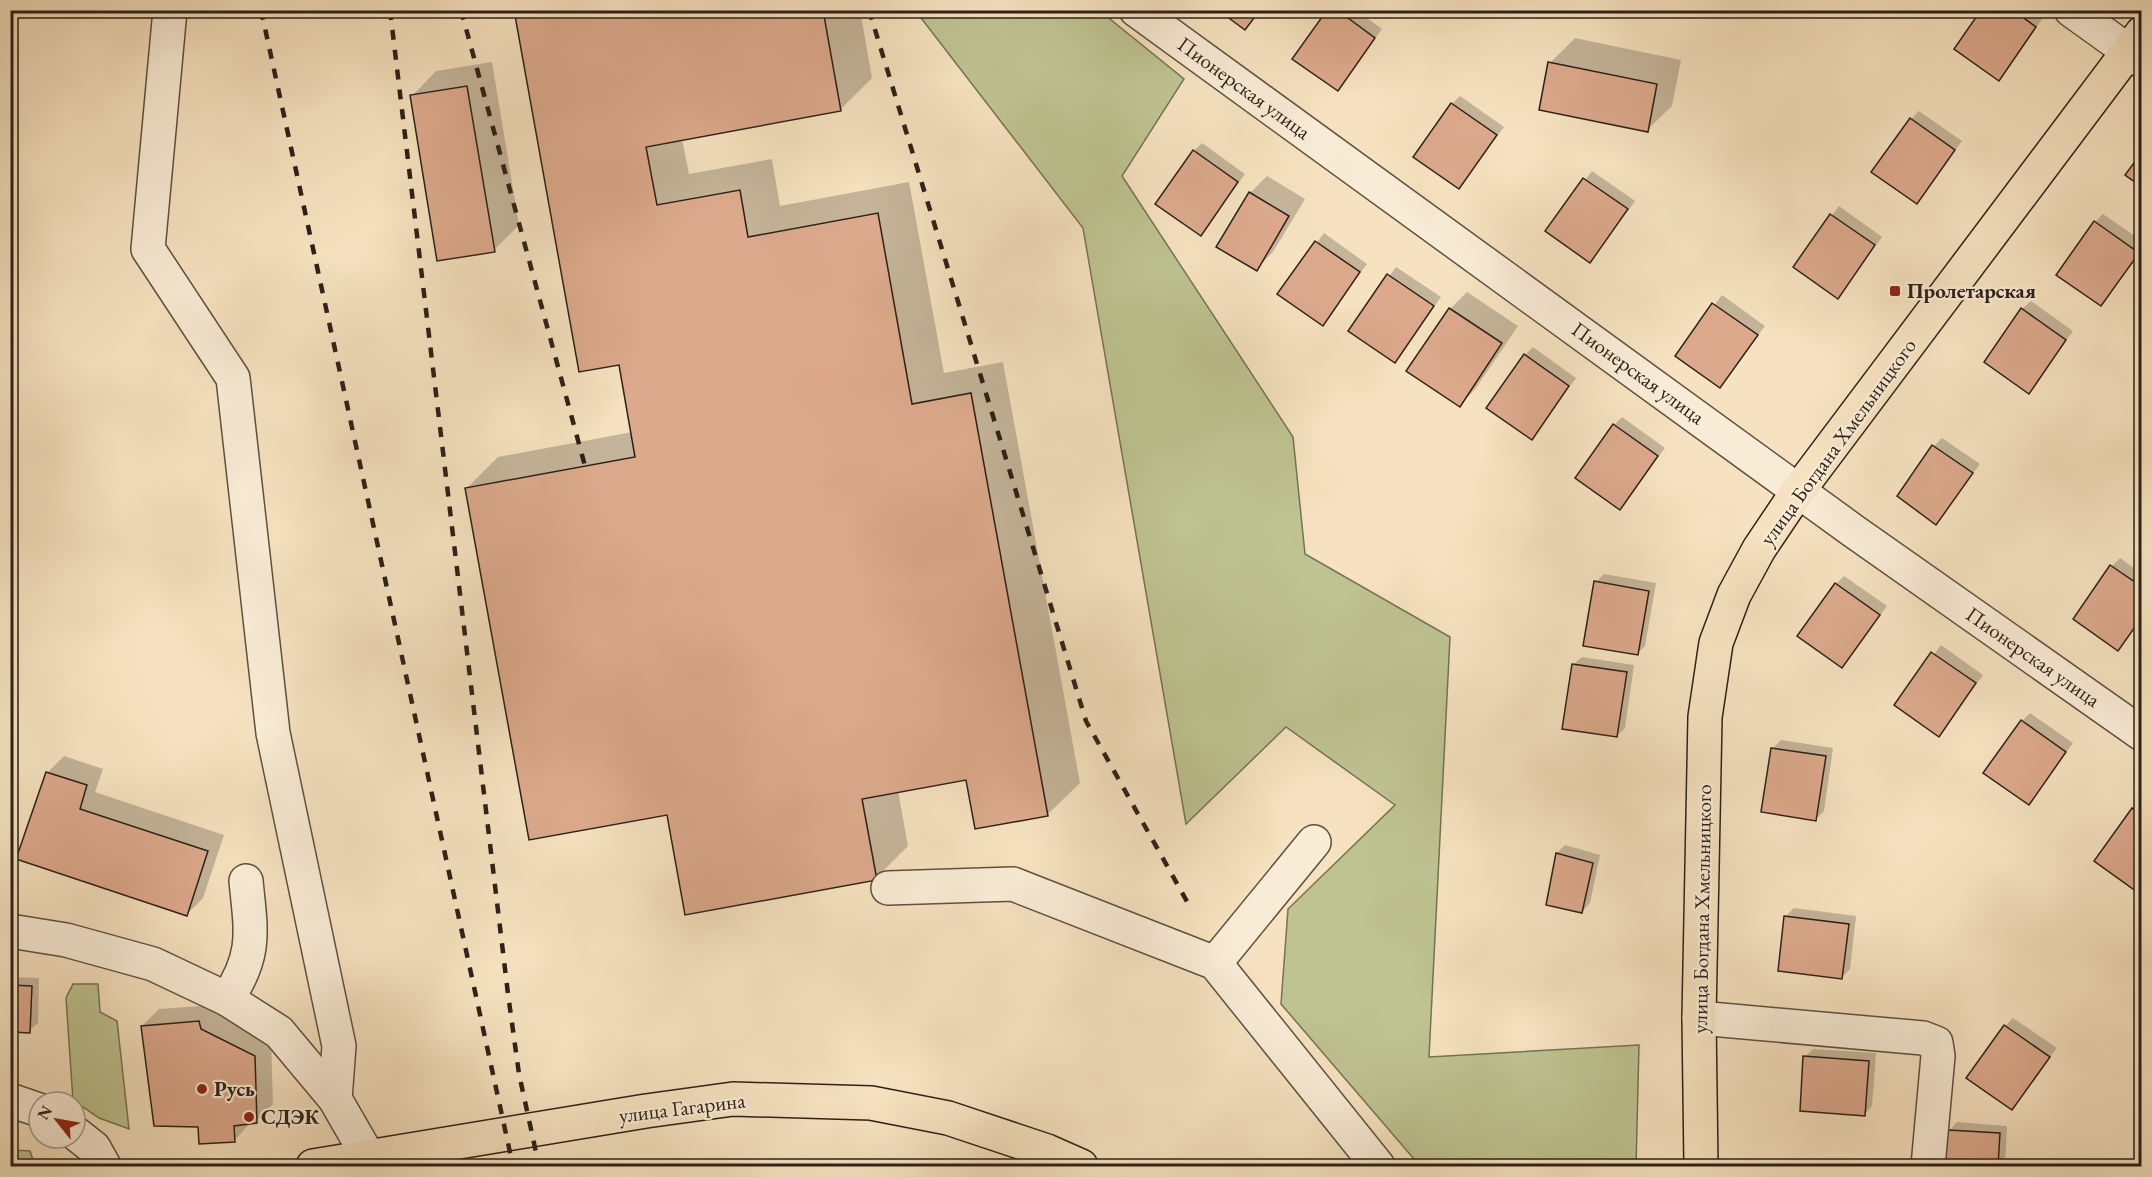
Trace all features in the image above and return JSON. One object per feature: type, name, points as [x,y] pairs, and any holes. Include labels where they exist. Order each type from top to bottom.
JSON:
[{"type":"main road","name":"улица Богдана Хмельницкого","points":[[1701,1167],[1700,1018],[1706,717],[1716,643],[1734,595],[1759,549],[1798,491],[2137,49]]},
{"type":"main road","name":"улица Гагарина","points":[[313,1167],[369,1158],[411,1159],[646,1111],[733,1099],[871,1103],[959,1122],[1047,1151],[1081,1167]]},
{"type":"street","points":[[170,10],[148,249],[233,378],[273,733],[339,1046],[335,1099]]},
{"type":"street","name":"Пионерская улица","points":[[1136,10],[1798,491],[2142,734]]},
{"type":"street","points":[[2071,10],[2137,49]]},
{"type":"street","points":[[1215,963],[1314,842]]},
{"type":"street","points":[[227,999],[248,960],[251,932],[246,881]]},
{"type":"street","points":[[888,888],[1013,884],[1215,963],[1378,1167]]},
{"type":"street","points":[[10,931],[66,940],[153,964],[227,999],[279,1032],[335,1099],[369,1158]]},
{"type":"street","points":[[1700,1018],[1923,1038],[1936,1043],[1938,1056],[1928,1167]]},
{"type":"street","points":[[10,1100],[27,1106]]},
{"type":"street","points":[[87,1142],[94,1148],[104,1167]]},
{"type":"green space","points":[[918,11],[1100,11],[1184,79],[1122,176],[1293,437],[1305,554],[1450,637],[1429,1057],[1639,1045],[1636,1166],[1420,1166],[1281,1004],[1288,909],[1395,805],[1286,727],[1186,824],[1083,228],[918,14]]},
{"type":"green space","points":[[73,984],[98,984],[100,1012],[117,1021],[129,1129],[99,1118],[87,1110],[87,1090],[72,1090],[66,998]]},
{"type":"green space","points":[[11,1150],[30,1151],[34,1163],[11,1166]]},
{"type":"building","points":[[514,10],[823,10],[841,111],[646,147],[657,205],[740,190],[748,237],[878,213],[912,404],[971,393],[1048,816],[975,829],[966,780],[862,799],[877,880],[685,915],[667,815],[529,840],[465,488],[635,457],[619,365],[579,372]]},
{"type":"building","points":[[1218,10],[1260,10],[1245,30]]},
{"type":"building","points":[[1327,10],[1337,10],[1375,38],[1338,91],[1292,59]]},
{"type":"building","points":[[1981,10],[2013,10],[2036,27],[1999,81],[1954,49]]},
{"type":"building","points":[[1548,62],[1657,84],[1648,132],[1539,110]]},
{"type":"building","points":[[467,86],[495,252],[437,261],[410,95]]},
{"type":"building","points":[[1451,103],[1497,135],[1459,189],[1413,157]]},
{"type":"building","points":[[1910,118],[1955,150],[1917,204],[1871,172]]},
{"type":"building","points":[[1193,150],[1238,182],[1201,236],[1155,204]]},
{"type":"building","points":[[2142,152],[2142,187],[2125,175]]},
{"type":"building","points":[[1583,178],[1628,209],[1590,263],[1545,231]]},
{"type":"building","points":[[1249,192],[1289,216],[1257,271],[1216,247]]},
{"type":"building","points":[[1830,214],[1875,245],[1838,299],[1793,267]]},
{"type":"building","points":[[2094,221],[2139,253],[2101,306],[2056,275]]},
{"type":"building","points":[[1315,241],[1360,272],[1323,326],[1277,294]]},
{"type":"building","points":[[1387,274],[1434,306],[1395,363],[1348,331]]},
{"type":"building","points":[[1712,303],[1758,335],[1720,388],[1675,356]]},
{"type":"building","points":[[1449,308],[1502,343],[1460,407],[1406,371]]},
{"type":"building","points":[[2021,308],[2066,340],[2029,394],[1984,362]]},
{"type":"building","points":[[1524,354],[1569,386],[1532,440],[1486,408]]},
{"type":"building","points":[[1613,424],[1658,456],[1620,510],[1575,478]]},
{"type":"building","points":[[1932,445],[1973,473],[1936,525],[1897,496]]},
{"type":"building","points":[[2110,565],[2142,587],[2142,617],[2118,651],[2073,619]]},
{"type":"building","points":[[1594,581],[1649,591],[1638,655],[1583,646]]},
{"type":"building","points":[[1835,583],[1880,615],[1842,668],[1797,636]]},
{"type":"building","points":[[1931,652],[1976,683],[1939,737],[1894,705]]},
{"type":"building","points":[[1572,664],[1627,672],[1617,737],[1562,729]]},
{"type":"building","points":[[2021,720],[2066,752],[2029,805],[1983,773]]},
{"type":"building","points":[[1771,748],[1826,756],[1816,821],[1761,812]]},
{"type":"building","points":[[46,772],[87,785],[80,809],[208,851],[187,916],[16,859]]},
{"type":"building","points":[[2132,808],[2142,814],[2140,894],[2094,861]]},
{"type":"building","points":[[1556,853],[1593,863],[1582,913],[1546,905]]},
{"type":"building","points":[[1784,916],[1849,924],[1842,979],[1778,971]]},
{"type":"building","points":[[10,985],[32,986],[30,1033],[10,1032]]},
{"type":"building","name":"Русь","points":[[199,1021],[201,1029],[255,1056],[257,1123],[234,1126],[235,1142],[199,1144],[198,1127],[154,1126],[141,1026]]},
{"type":"building","points":[[2004,1025],[2050,1057],[2012,1110],[1966,1078]]},
{"type":"building","points":[[1803,1056],[1869,1061],[1865,1116],[1800,1111]]},
{"type":"building","points":[[1948,1130],[2000,1133],[1998,1166],[1945,1166]]},
{"type":"railway","points":[[261,10],[513,1166]]},
{"type":"railway","points":[[390,10],[508,994],[519,1074],[539,1166]]},
{"type":"railway","points":[[461,10],[585,466]]},
{"type":"railway","points":[[869,10],[1086,721],[1189,905]]},
{"type":"place","name":"Пролетарская","points":[[1895,291]]},
{"type":"place","name":"Русь","points":[[202,1089]]},
{"type":"place","name":"СДЭК","points":[[249,1117]]}]
